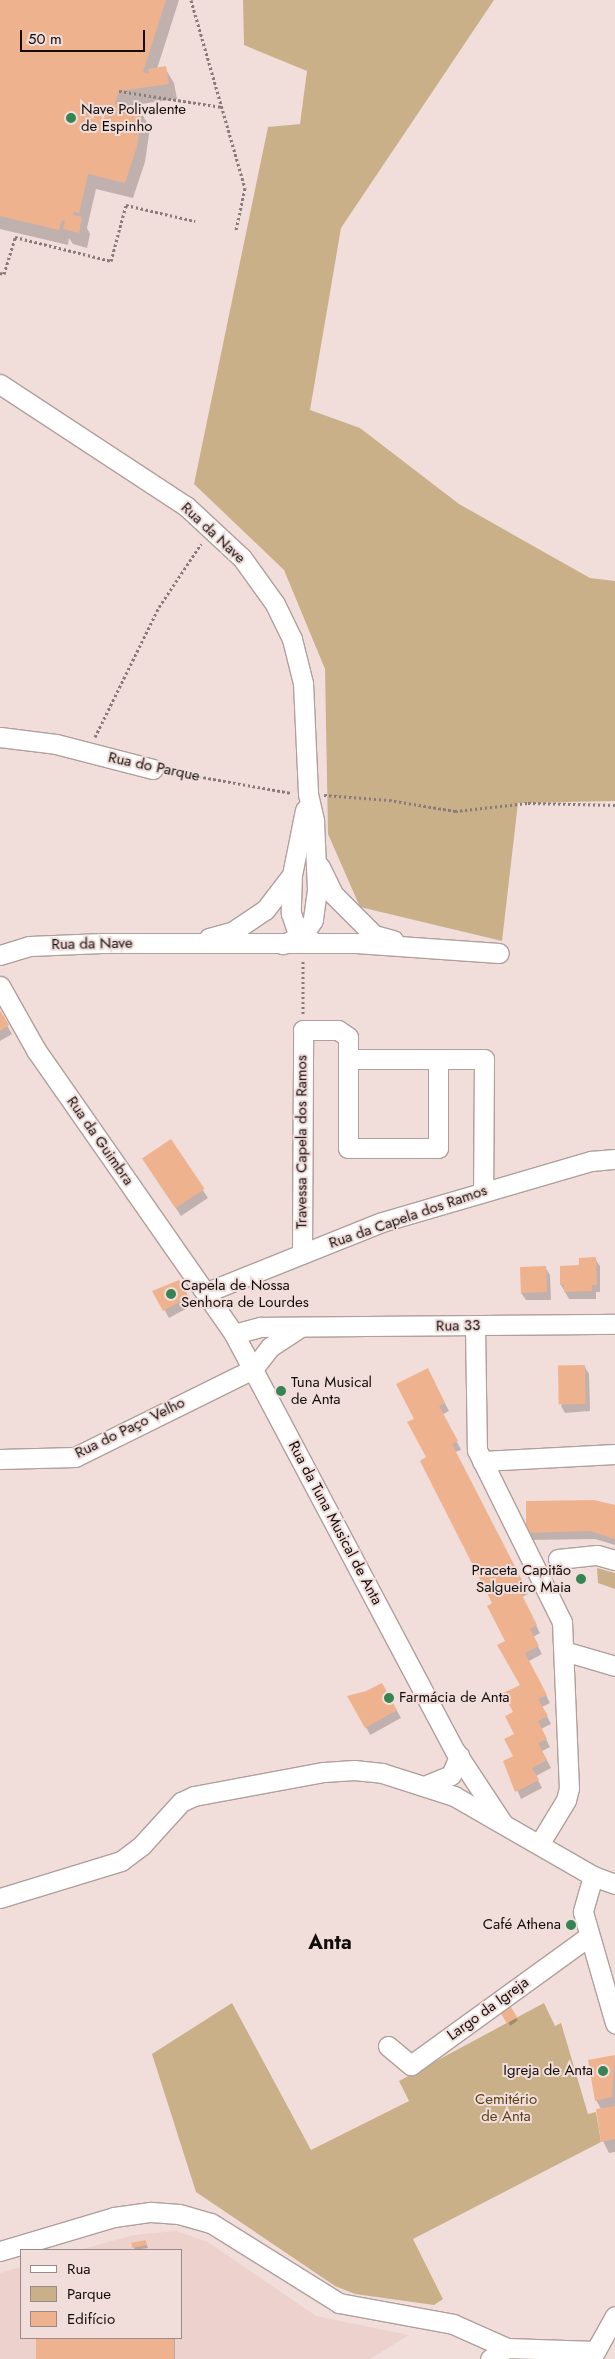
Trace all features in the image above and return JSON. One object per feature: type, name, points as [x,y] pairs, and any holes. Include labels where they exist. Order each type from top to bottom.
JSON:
[{"type":"street","name":"Rua da Nave","points":[[0,384],[186,506],[242,558],[275,604],[292,640],[303,683],[308,794],[316,848],[317,890],[308,941]]},
{"type":"street","name":"Rua do Parque","points":[[0,737],[56,744],[153,769]]},
{"type":"street","name":"Rua da Nave","points":[[308,794],[292,875],[291,913],[308,941]]},
{"type":"street","name":"Rua da Nave","points":[[316,848],[333,894],[374,935],[416,946]]},
{"type":"street","name":"Rua da Nave","points":[[186,944],[232,932],[265,910],[292,875]]},
{"type":"street","name":"Rua da Nave","points":[[0,955],[30,946],[283,944],[308,941],[416,946],[499,953]]},
{"type":"street","name":"Rua da Guimbra","points":[[0,986],[36,1050],[207,1292]]},
{"type":"street","points":[[303,1030],[338,1030],[348,1037],[348,1148],[438,1148],[438,1058]]},
{"type":"street","name":"Travessa Capela dos Ramos","points":[[302,1254],[303,1030]]},
{"type":"street","points":[[348,1059],[484,1059],[483,1192]]},
{"type":"street","name":"Rua da Capela dos Ramos","points":[[207,1292],[382,1222],[591,1161],[615,1159]]},
{"type":"street","name":"Rua da Tuna Musical de Anta","points":[[207,1292],[234,1334],[459,1756],[502,1822]]},
{"type":"street","name":"Rua 33","points":[[234,1334],[261,1327],[615,1324]]},
{"type":"street","points":[[475,1326],[477,1450],[551,1596],[562,1622],[569,1788],[566,1800],[540,1843]]},
{"type":"street","points":[[253,1369],[270,1347],[301,1327]]},
{"type":"street","name":"Rua do Paço Velho","points":[[0,1459],[75,1458],[253,1369]]},
{"type":"street","points":[[482,1461],[615,1454]]},
{"type":"street","points":[[558,1559],[597,1555],[615,1560]]},
{"type":"street","points":[[564,1651],[615,1666]]},
{"type":"street","points":[[424,1786],[451,1775],[459,1756]]},
{"type":"street","points":[[0,1898],[121,1861],[142,1844],[181,1802],[210,1791],[354,1770],[382,1773],[454,1796],[540,1843],[593,1876],[615,1884]]},
{"type":"street","points":[[454,1796],[466,1790],[472,1777]]},
{"type":"street","points":[[593,1876],[583,1912],[615,2023]]},
{"type":"street","name":"Largo da Igreja","points":[[388,2046],[411,2065],[590,1936]]},
{"type":"street","points":[[0,2251],[114,2218],[150,2212],[179,2214],[211,2223],[339,2302],[454,2324],[507,2348],[593,2355],[615,2316]]},
{"type":"street","points":[[490,2359],[507,2348]]},
{"type":"path","points":[[191,0],[245,188],[236,230]]},
{"type":"path","points":[[119,91],[222,107]]},
{"type":"path","points":[[0,273],[4,274],[15,237],[112,261],[126,205],[195,221]]},
{"type":"path","points":[[90,752],[100,722],[159,607],[211,529]]},
{"type":"path","name":"Rua do Parque","points":[[153,769],[308,794],[389,800],[455,811],[528,803],[615,805]]},
{"type":"path","points":[[303,1030],[308,941]]},
{"type":"shaded area","points":[[176,2231],[208,2242],[316,2316],[409,2335],[370,2359],[0,2359],[0,2273],[20,2267],[20,2339],[182,2339],[182,2249],[83,2249],[134,2235]]},
{"type":"green space","points":[[243,0],[494,0],[341,228],[310,410],[360,428],[459,504],[590,578],[615,581],[615,801],[518,803],[502,941],[360,907],[328,834],[325,669],[284,570],[194,484],[268,127],[300,124],[307,71],[244,45]]},
{"type":"green space","points":[[597,1568],[615,1573],[615,1589],[598,1583]]},
{"type":"green space","name":"Cemitério de Anta","points":[[232,2003],[311,2150],[409,2101],[399,2081],[544,2003],[555,2026],[561,2023],[588,2114],[596,2112],[601,2142],[413,2239],[443,2299],[434,2305],[355,2294],[335,2286],[196,2192],[152,2054]]},
{"type":"building","name":"Nave Polivalente de Espinho","points":[[0,0],[166,0],[143,72],[149,74],[148,69],[166,66],[169,84],[119,91],[115,104],[142,111],[137,146],[125,183],[88,174],[79,213],[74,212],[73,215],[82,217],[79,233],[63,229],[65,221],[62,220],[59,230],[0,216]]},
{"type":"building","points":[[0,1010],[9,1025],[0,1031]]},
{"type":"building","points":[[171,1139],[205,1189],[176,1208],[142,1159]]},
{"type":"building","points":[[596,1257],[597,1285],[592,1285],[592,1291],[564,1292],[564,1285],[560,1285],[560,1266],[579,1265],[579,1258]]},
{"type":"building","points":[[546,1266],[547,1292],[521,1293],[520,1267]]},
{"type":"building","name":"Capela de Nossa Senhora de Lourdes","points":[[179,1280],[189,1297],[163,1311],[152,1291]]},
{"type":"building","points":[[558,1365],[585,1365],[586,1404],[559,1404]]},
{"type":"building","points":[[428,1368],[445,1403],[439,1406],[458,1441],[452,1444],[525,1586],[519,1589],[537,1625],[530,1629],[539,1646],[525,1653],[547,1695],[538,1699],[548,1716],[538,1721],[547,1739],[538,1743],[547,1760],[532,1768],[539,1780],[515,1792],[503,1761],[513,1756],[504,1739],[514,1734],[505,1716],[513,1712],[503,1693],[520,1685],[497,1645],[505,1641],[487,1606],[492,1603],[420,1461],[426,1457],[407,1422],[414,1419],[396,1384]]},
{"type":"building","points":[[594,1500],[615,1505],[615,1539],[590,1531],[526,1533],[526,1501]]},
{"type":"building","points":[[382,1683],[397,1710],[365,1728],[347,1696],[366,1691]]},
{"type":"building","points":[[511,2007],[517,2017],[507,2023],[501,2013]]},
{"type":"building","name":"Igreja de Anta","points":[[615,2055],[612,2097],[595,2101],[588,2060]]},
{"type":"building","points":[[615,2106],[615,2139],[601,2142],[596,2109]]},
{"type":"building","points":[[146,2240],[147,2245],[132,2248],[131,2243]]},
{"type":"building","points":[[36,2339],[174,2339],[174,2359],[36,2359]]},
{"type":"place","name":"Nave Polivalente de Espinho","points":[[71,118]]},
{"type":"place","name":"Capela de Nossa Senhora de Lourdes","points":[[171,1294]]},
{"type":"place","name":"Tuna Musical de Anta","points":[[281,1391]]},
{"type":"place","name":"Praceta Capitão Salgueiro Maia","points":[[581,1579]]},
{"type":"place","name":"Farmácia de Anta","points":[[389,1698]]},
{"type":"place","name":"Café Athena","points":[[571,1925]]},
{"type":"place","name":"Igreja de Anta","points":[[603,2071]]},
{"type":"district","name":"Anta","points":[[330,1942]]}]
